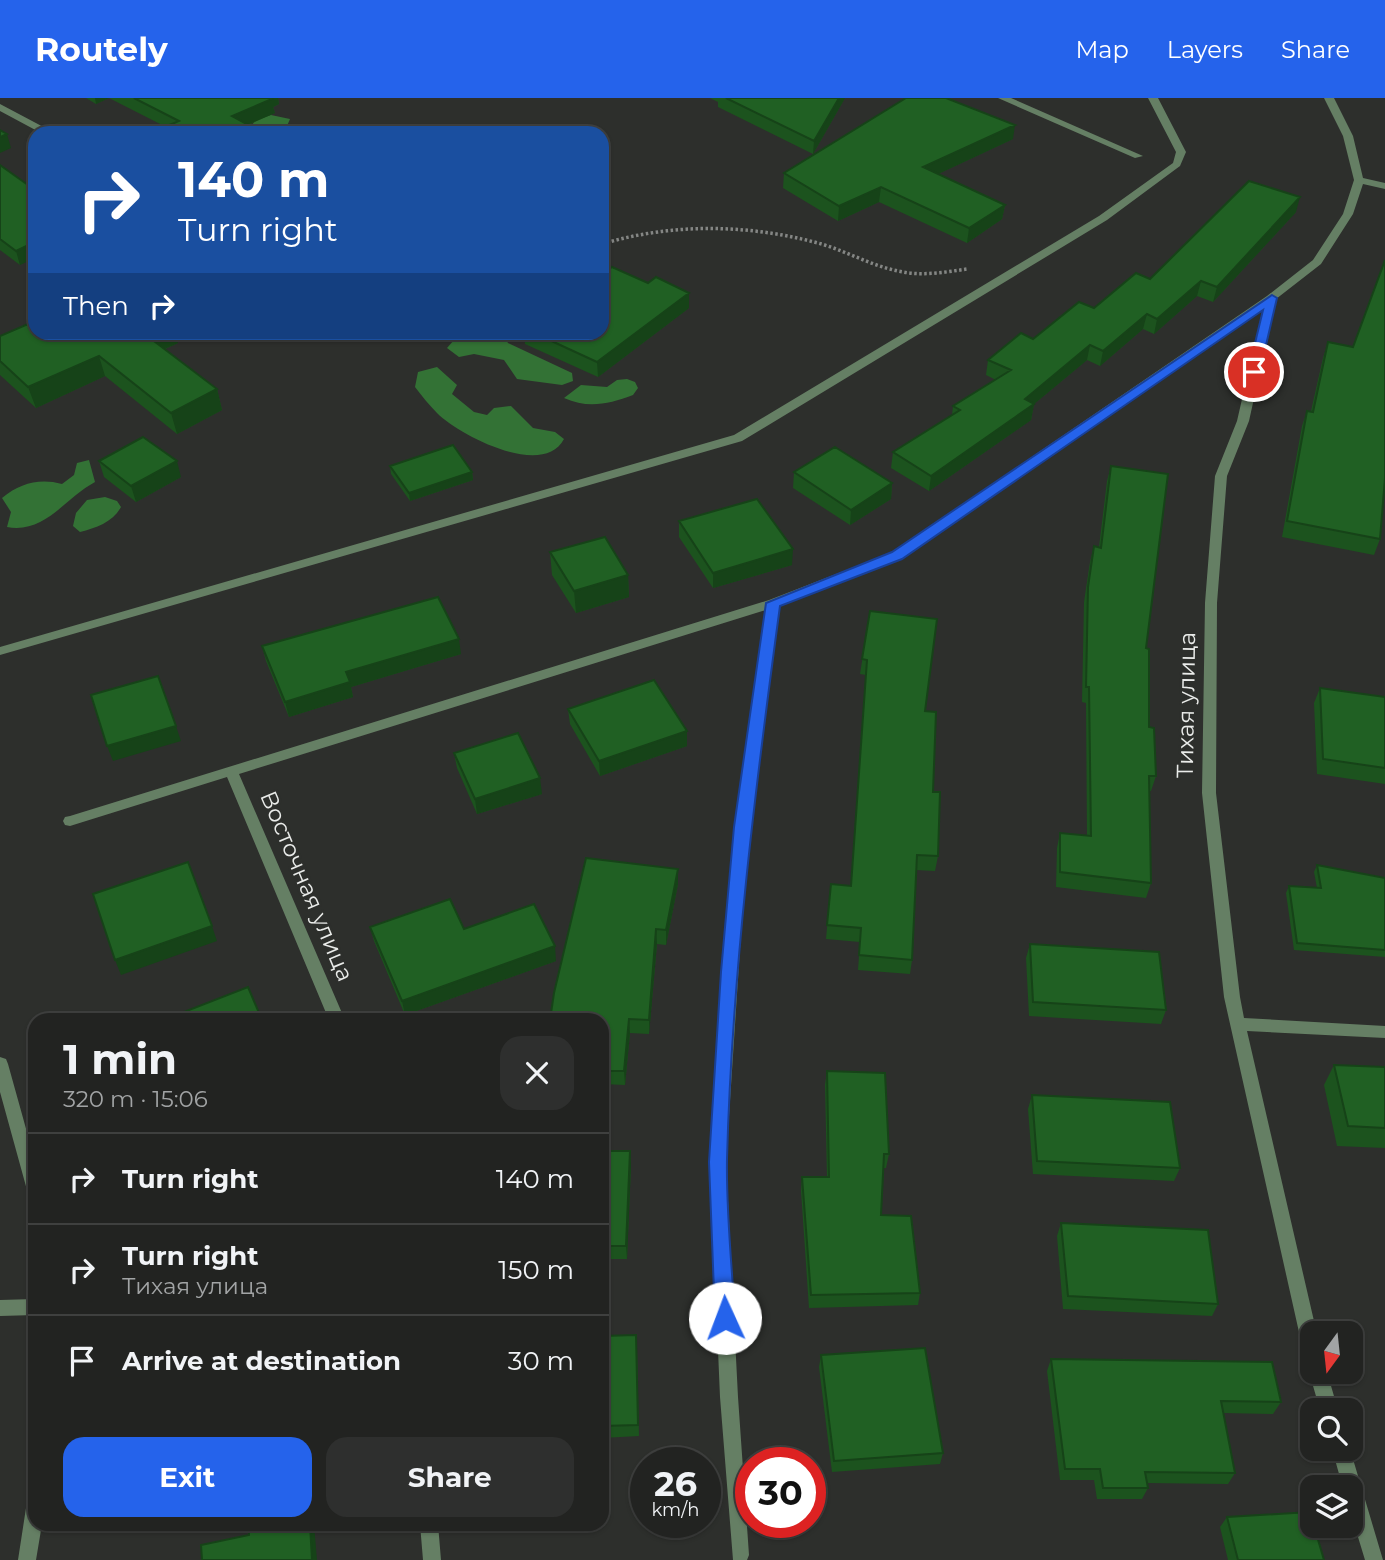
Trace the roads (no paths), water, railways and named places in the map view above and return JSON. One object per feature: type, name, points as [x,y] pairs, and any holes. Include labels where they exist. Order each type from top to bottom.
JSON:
[{"type":"street","points":[[1003,98],[1138,156]]},
{"type":"street","points":[[0,651],[738,438],[1103,218],[1177,164],[1181,152],[1153,98]]},
{"type":"street","points":[[70,821],[773,603],[897,555],[1272,298],[1317,262],[1348,214],[1359,180],[1348,136],[1329,98]]},
{"type":"street","points":[[0,107],[35,126]]},
{"type":"street","points":[[1359,180],[1385,186]]},
{"type":"street","name":"Тихая улица","points":[[1272,298],[1243,421],[1221,476],[1211,603],[1209,793],[1238,1024],[1305,1321]]},
{"type":"street","points":[[740,1555],[729,1397],[718,1162],[741,827],[773,603]]},
{"type":"street","name":"Восточная улица","points":[[231,771],[334,1013]]},
{"type":"street","points":[[1238,1024],[1385,1032]]},
{"type":"street","points":[[0,1064],[28,1165]]},
{"type":"street","points":[[0,1308],[28,1307]]},
{"type":"street","points":[[1345,1461],[1374,1560]]},
{"type":"street","points":[[27,1560],[31,1531]]},
{"type":"street","points":[[430,1531],[432,1560]]}]
